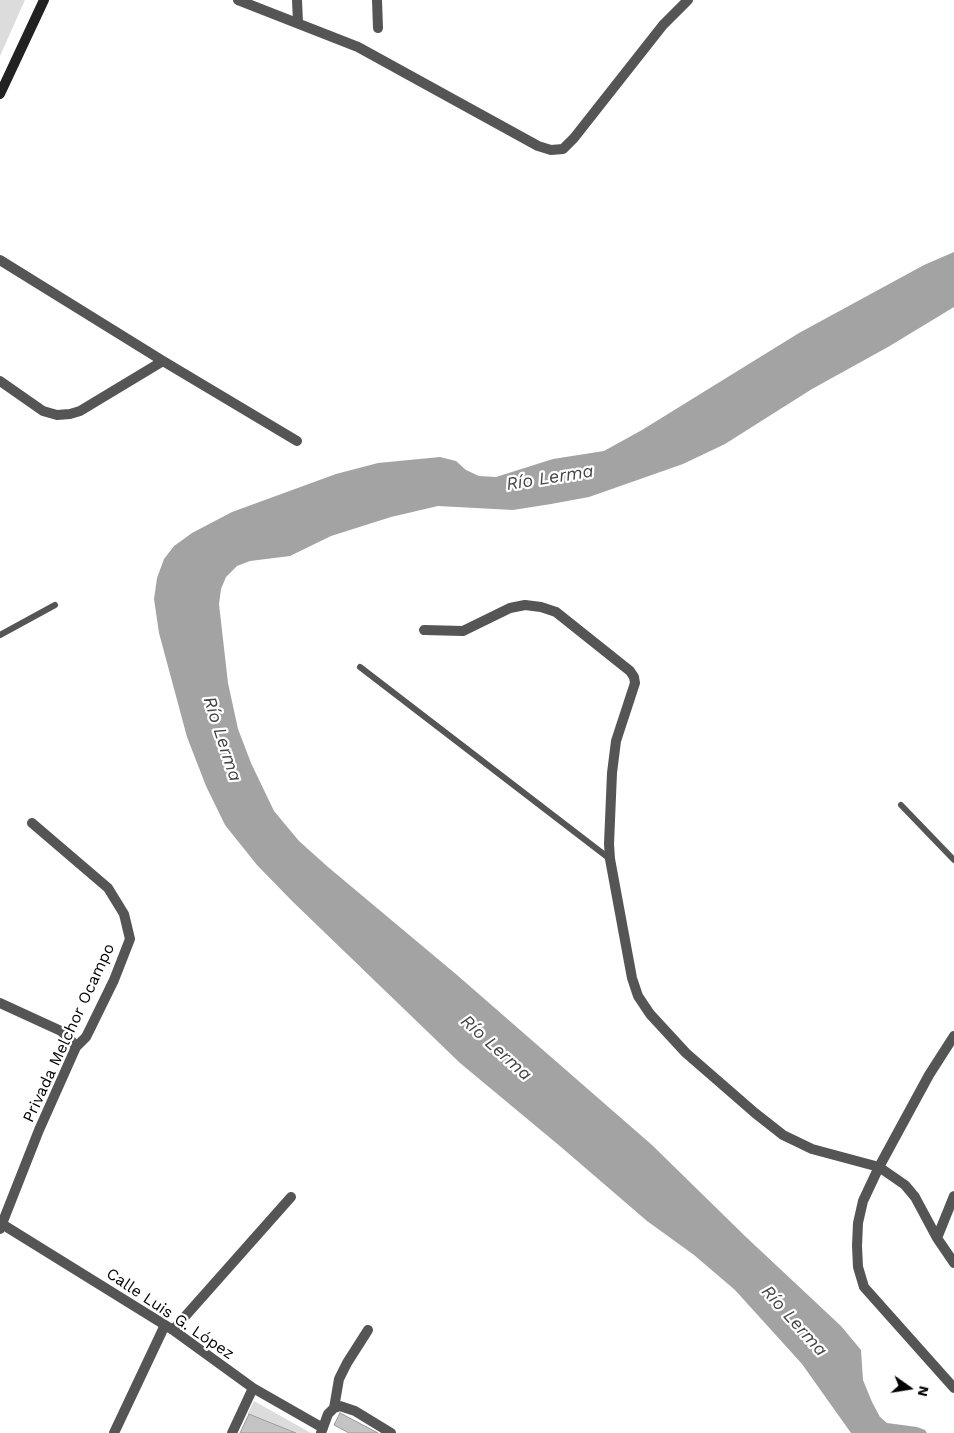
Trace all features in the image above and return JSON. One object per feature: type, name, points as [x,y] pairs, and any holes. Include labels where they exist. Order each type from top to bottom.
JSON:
[{"type":"main road","points":[[0,94],[44,0]]},
{"type":"street","points":[[238,0],[298,22],[381,58],[538,146],[551,150],[564,149],[657,32],[688,0]]},
{"type":"street","points":[[298,0],[298,22]]},
{"type":"street","points":[[377,0],[378,28]]},
{"type":"street","points":[[0,260],[297,441]]},
{"type":"street","points":[[0,381],[43,410],[57,415],[70,414],[80,411],[163,361]]},
{"type":"street","points":[[424,630],[463,631],[510,608],[525,605],[541,607],[556,612],[630,671],[635,683],[616,741],[608,829],[610,859],[634,987],[650,1014],[686,1053],[783,1135],[812,1149],[879,1167],[911,1191],[937,1238],[954,1263]]},
{"type":"street","name":"Privada Melchor Ocampo","points":[[1,1227],[39,1130],[76,1048],[86,1037],[114,980],[130,939],[124,914],[108,888],[32,823]]},
{"type":"street","points":[[0,1003],[61,1031],[76,1048]]},
{"type":"street","points":[[954,1036],[929,1075],[879,1167],[863,1202],[858,1223],[857,1246],[858,1267],[864,1287],[954,1388]]},
{"type":"street","points":[[937,1238],[954,1196]]},
{"type":"street","points":[[114,1433],[169,1328],[291,1197]]},
{"type":"street","name":"Calle Luis G. López","points":[[1,1227],[169,1328],[252,1388],[322,1431]]},
{"type":"street","points":[[334,1408],[339,1380],[368,1330]]},
{"type":"street","points":[[232,1433],[252,1388]]},
{"type":"street","points":[[322,1431],[328,1414],[334,1408],[340,1406],[355,1411],[391,1433]]},
{"type":"lane","points":[[0,635],[55,605]]},
{"type":"lane","points":[[360,667],[610,859]]},
{"type":"lane","points":[[901,805],[954,860]]},
{"type":"shaded area","points":[[0,0],[25,0],[0,56]]},
{"type":"shaded area","points":[[254,1401],[311,1433],[297,1433],[248,1413]]},
{"type":"water","name":"Río Lerma","points":[[954,252],[954,307],[888,347],[812,389],[725,444],[683,464],[589,497],[513,510],[438,506],[391,517],[331,536],[290,556],[250,561],[237,566],[226,577],[221,589],[219,604],[228,683],[238,729],[251,763],[274,811],[299,841],[328,867],[457,975],[652,1145],[841,1326],[861,1350],[863,1380],[880,1417],[887,1423],[917,1427],[925,1430],[927,1433],[851,1433],[802,1364],[735,1290],[694,1255],[647,1221],[460,1063],[257,865],[225,825],[206,786],[187,737],[159,633],[154,599],[157,578],[164,559],[174,546],[192,533],[232,512],[336,474],[378,463],[440,457],[456,461],[466,470],[479,476],[496,477],[553,459],[604,451],[642,430],[799,333],[924,265]]},
{"type":"building","points":[[340,1413],[378,1433],[349,1433],[334,1425]]},
{"type":"building","points":[[249,1414],[296,1433],[240,1433]]}]
